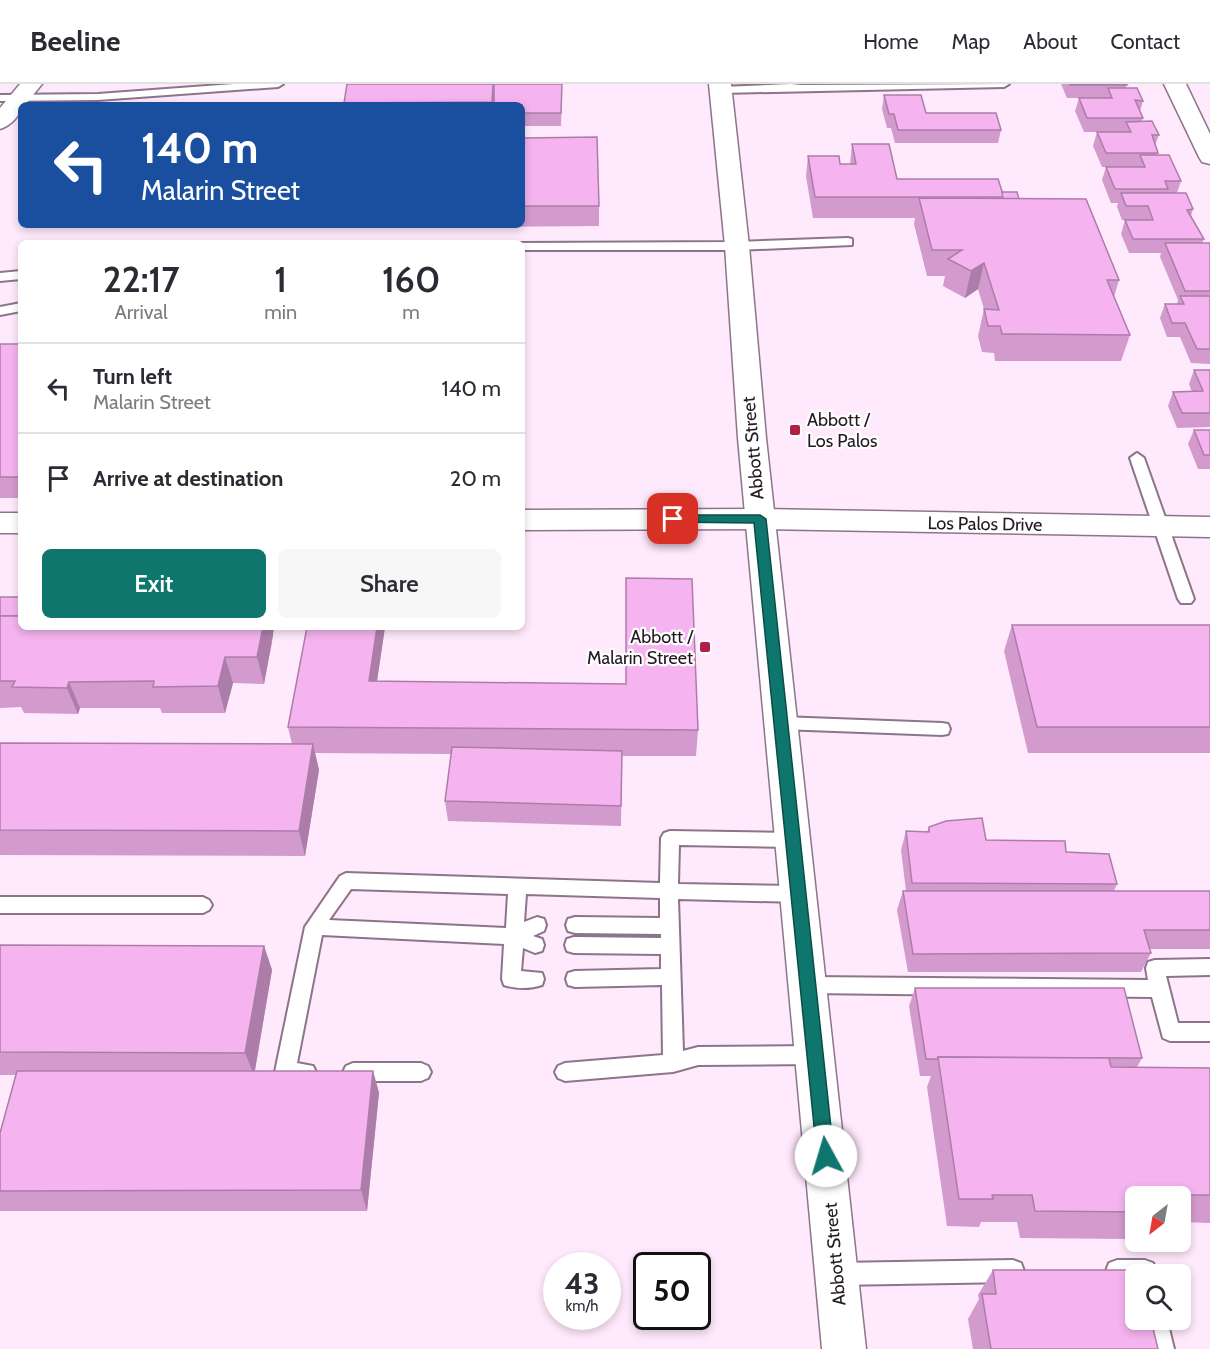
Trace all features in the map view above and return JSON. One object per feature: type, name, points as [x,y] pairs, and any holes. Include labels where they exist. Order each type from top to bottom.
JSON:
[{"type":"main road","points":[[1175,84],[1210,157]]},
{"type":"main road","name":"Abbott Street","points":[[721,87],[760,519],[844,1349]]},
{"type":"main road","points":[[0,122],[17,94]]},
{"type":"main road","name":"Los Palos Drive","points":[[525,520],[760,519],[1210,527]]},
{"type":"main road","points":[[0,523],[18,523]]},
{"type":"lane","points":[[17,94],[99,97],[278,84]]},
{"type":"lane","points":[[721,87],[1004,84]]},
{"type":"lane","points":[[525,246],[737,246],[848,242]]},
{"type":"lane","points":[[0,277],[18,275]]},
{"type":"lane","points":[[0,311],[18,308]]},
{"type":"lane","points":[[1137,458],[1186,599]]},
{"type":"lane","points":[[781,723],[942,729]]},
{"type":"lane","points":[[673,1063],[668,926],[670,838],[792,840]]},
{"type":"lane","points":[[421,1072],[285,1072],[314,927],[346,881],[799,894]]},
{"type":"lane","points":[[518,885],[511,979],[535,979]]},
{"type":"lane","points":[[0,905],[203,905]]},
{"type":"lane","points":[[514,936],[537,925]]},
{"type":"lane","points":[[575,925],[668,926]]},
{"type":"lane","points":[[314,927],[514,936],[535,945]]},
{"type":"lane","points":[[574,945],[669,946]]},
{"type":"lane","points":[[1210,967],[1155,968],[1170,1032],[1210,1032]]},
{"type":"lane","points":[[575,979],[670,977]]},
{"type":"lane","points":[[808,985],[1160,989]]},
{"type":"lane","points":[[565,1072],[673,1063],[698,1056],[815,1055]]},
{"type":"lane","points":[[837,1274],[1037,1271]]},
{"type":"lane","points":[[1097,1271],[1125,1271]]},
{"type":"lane","points":[[1158,1330],[1163,1349]]},
{"type":"building","points":[[347,84],[493,84],[492,102],[344,102]]},
{"type":"building","points":[[494,84],[562,84],[561,113],[525,113],[525,102],[494,102]]},
{"type":"building","points":[[1126,84],[1127,85],[1070,85]]},
{"type":"building","points":[[1108,88],[1137,88],[1143,101],[1135,100],[1143,118],[1087,118],[1079,98],[1112,98]]},
{"type":"building","points":[[884,95],[921,95],[926,113],[996,113],[1001,130],[898,130],[894,114],[889,114]]},
{"type":"building","points":[[1152,121],[1159,135],[1152,135],[1158,153],[1106,153],[1097,132],[1131,132],[1126,122]]},
{"type":"building","points":[[597,137],[599,206],[525,206],[525,138]]},
{"type":"building","points":[[852,144],[889,144],[897,179],[998,179],[1004,197],[815,197],[808,156],[839,156],[840,164],[856,164]]},
{"type":"building","points":[[1140,155],[1169,155],[1181,181],[1165,181],[1168,189],[1115,189],[1106,167],[1145,167]]},
{"type":"building","points":[[1002,192],[1017,192],[1019,199],[1003,199]]},
{"type":"building","points":[[1121,193],[1186,193],[1193,209],[1187,210],[1204,239],[1133,239],[1125,220],[1153,220],[1148,206],[1126,206]]},
{"type":"building","points":[[919,198],[1086,199],[1119,280],[1107,280],[1130,335],[1002,334],[1000,326],[988,326],[984,309],[999,310],[984,263],[971,271],[948,259],[962,250],[932,250]]},
{"type":"building","points":[[1165,243],[1210,243],[1210,291],[1185,291]]},
{"type":"building","points":[[1180,296],[1210,296],[1210,349],[1197,349],[1185,323],[1172,323],[1165,304],[1184,304]]},
{"type":"building","points":[[0,344],[18,344],[18,477],[0,477]]},
{"type":"building","points":[[1194,370],[1210,370],[1210,413],[1182,413],[1173,392],[1203,391]]},
{"type":"building","points":[[1194,430],[1210,430],[1210,455],[1204,455]]},
{"type":"building","points":[[626,578],[692,579],[698,730],[288,727],[306,630],[377,630],[369,681],[626,684]]},
{"type":"building","points":[[0,597],[18,597],[18,616],[0,616]]},
{"type":"building","points":[[0,616],[18,616],[18,630],[262,630],[257,657],[225,657],[218,686],[153,687],[154,681],[69,682],[67,688],[12,687],[15,681],[0,681]]},
{"type":"building","points":[[1012,625],[1210,625],[1210,727],[1037,727]]},
{"type":"building","points":[[0,743],[313,744],[299,831],[0,830]]},
{"type":"building","points":[[452,747],[622,751],[621,806],[445,801]]},
{"type":"building","points":[[982,818],[986,840],[1065,841],[1066,852],[1109,854],[1117,884],[912,883],[906,831],[929,832],[929,827],[946,821]]},
{"type":"building","points":[[903,891],[1210,891],[1210,930],[1144,930],[1151,953],[913,954]]},
{"type":"building","points":[[0,945],[264,946],[245,1053],[0,1052]]},
{"type":"building","points":[[915,988],[1124,988],[1142,1058],[938,1057],[937,1059],[926,1059]]},
{"type":"building","points":[[938,1057],[1109,1058],[1111,1067],[1210,1068],[1210,1195],[1191,1195],[1191,1186],[1125,1186],[1125,1212],[1035,1211],[1032,1195],[992,1195],[993,1199],[959,1199]]},
{"type":"building","points":[[17,1071],[373,1071],[361,1190],[0,1191],[0,1133]]},
{"type":"building","points":[[993,1270],[1125,1270],[1125,1330],[1153,1330],[1158,1349],[991,1349],[982,1294],[996,1294]]},
{"type":"place","name":"Abbott / Los Palos","points":[[795,430]]},
{"type":"place","name":"Abbott / Malarin Street","points":[[705,647]]},
{"type":"route","points":[[673,519],[760,519],[826,1156]]}]
